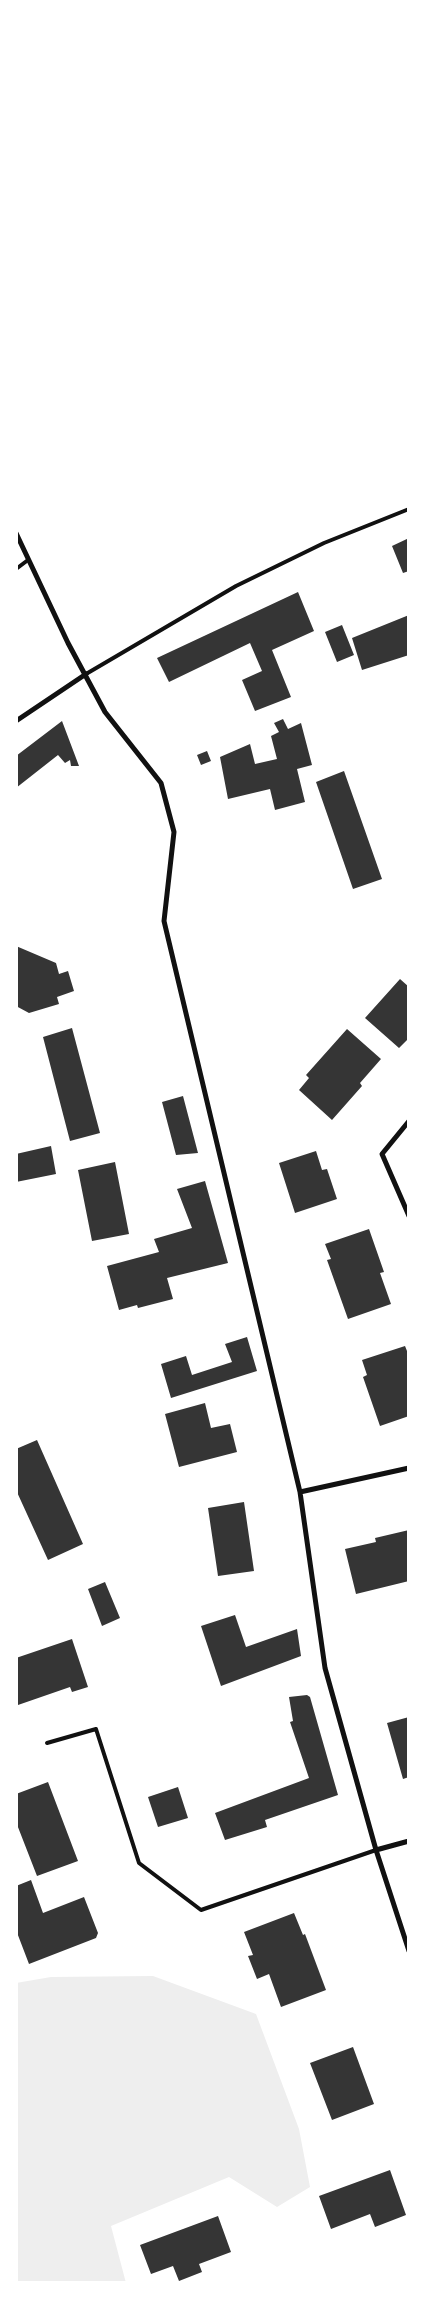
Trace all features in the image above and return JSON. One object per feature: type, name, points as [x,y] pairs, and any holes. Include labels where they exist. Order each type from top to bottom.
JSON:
[{"type":"street","points":[[16,533],[68,643],[105,712],[161,783],[174,832],[164,921],[300,1492],[326,1668],[376,1850],[409,1951]]},
{"type":"street","points":[[16,722],[86,674]]},
{"type":"street","points":[[409,1121],[382,1154],[409,1216]]},
{"type":"street","points":[[300,1492],[409,1468]]},
{"type":"street","points":[[376,1850],[409,1841]]},
{"type":"lane","points":[[86,674],[236,586],[324,543],[409,509]]},
{"type":"lane","points":[[16,570],[28,560]]},
{"type":"lane","points":[[47,1743],[96,1728],[138,1863],[201,1910],[376,1850]]},
{"type":"shaded area","points":[[153,1976],[256,2014],[299,2129],[310,2187],[277,2207],[229,2177],[111,2226],[126,2283],[16,2283],[16,1983],[51,1977]]},
{"type":"building","points":[[409,538],[409,571],[403,573],[392,546]]},
{"type":"building","points":[[298,592],[314,631],[272,650],[291,697],[255,711],[242,680],[262,671],[250,643],[169,682],[157,658]]},
{"type":"building","points":[[409,615],[409,655],[362,670],[352,638]]},
{"type":"building","points":[[342,625],[354,655],[337,662],[325,632]]},
{"type":"building","points":[[283,719],[288,729],[301,723],[312,765],[297,769],[305,802],[275,810],[270,789],[228,799],[220,757],[250,744],[255,764],[277,759],[271,736],[279,732],[274,723]]},
{"type":"building","points":[[62,721],[79,766],[71,766],[70,760],[65,763],[58,755],[16,788],[16,756]]},
{"type":"building","points":[[207,751],[211,761],[201,765],[197,755]]},
{"type":"building","points":[[344,771],[382,879],[353,889],[316,782]]},
{"type":"building","points":[[16,946],[56,963],[59,974],[68,971],[74,991],[57,997],[59,1004],[29,1013],[16,1006]]},
{"type":"building","points":[[400,979],[409,987],[409,1038],[399,1048],[365,1018]]},
{"type":"building","points":[[72,1028],[100,1133],[70,1141],[43,1037]]},
{"type":"building","points":[[347,1029],[381,1059],[360,1083],[362,1086],[332,1120],[299,1090],[309,1078],[306,1075]]},
{"type":"building","points":[[183,1096],[198,1153],[176,1155],[162,1102]]},
{"type":"building","points":[[51,1146],[56,1174],[16,1182],[16,1154]]},
{"type":"building","points":[[316,1151],[322,1170],[327,1169],[337,1199],[295,1213],[279,1163]]},
{"type":"building","points":[[115,1162],[129,1234],[92,1241],[78,1170]]},
{"type":"building","points":[[205,1181],[228,1263],[167,1278],[173,1299],[138,1308],[137,1305],[119,1310],[107,1266],[159,1252],[154,1239],[192,1228],[177,1189]]},
{"type":"building","points":[[369,1229],[384,1272],[380,1273],[391,1304],[348,1319],[327,1260],[331,1259],[325,1244]]},
{"type":"building","points":[[247,1337],[257,1371],[171,1398],[161,1364],[186,1356],[192,1375],[232,1362],[225,1344]]},
{"type":"building","points":[[405,1346],[409,1356],[409,1416],[380,1426],[363,1377],[367,1375],[362,1360]]},
{"type":"building","points":[[205,1403],[211,1428],[230,1424],[237,1452],[179,1467],[165,1414]]},
{"type":"building","points":[[37,1440],[83,1544],[48,1560],[16,1490],[16,1449]]},
{"type":"building","points":[[244,1502],[254,1571],[218,1576],[208,1508]]},
{"type":"building","points":[[409,1530],[409,1581],[356,1594],[345,1549],[376,1542],[375,1538]]},
{"type":"building","points":[[105,1582],[120,1618],[102,1626],[88,1589]]},
{"type":"building","points":[[235,1615],[246,1647],[297,1629],[301,1656],[221,1686],[201,1626]]},
{"type":"building","points":[[72,1639],[88,1687],[72,1692],[70,1687],[18,1705],[16,1658]]},
{"type":"building","points":[[307,1695],[310,1697],[338,1795],[265,1820],[267,1827],[225,1840],[215,1813],[309,1778],[290,1722],[293,1721],[289,1697]]},
{"type":"building","points":[[409,1717],[409,1777],[403,1779],[387,1723]]},
{"type":"building","points":[[48,1782],[78,1861],[37,1876],[16,1822],[16,1794]]},
{"type":"building","points":[[178,1787],[188,1818],[158,1827],[148,1797]]},
{"type":"building","points":[[31,1880],[43,1913],[84,1897],[98,1933],[96,1938],[29,1964],[16,1930],[16,1886]]},
{"type":"building","points":[[294,1913],[303,1935],[305,1934],[326,1990],[281,2007],[269,1974],[257,1979],[248,1956],[253,1955],[244,1932]]},
{"type":"building","points":[[353,2047],[374,2104],[332,2120],[310,2063]]},
{"type":"building","points":[[390,2170],[406,2215],[375,2227],[370,2214],[331,2229],[319,2196]]},
{"type":"building","points":[[218,2216],[231,2252],[199,2264],[202,2272],[179,2281],[173,2266],[151,2274],[140,2245]]}]
